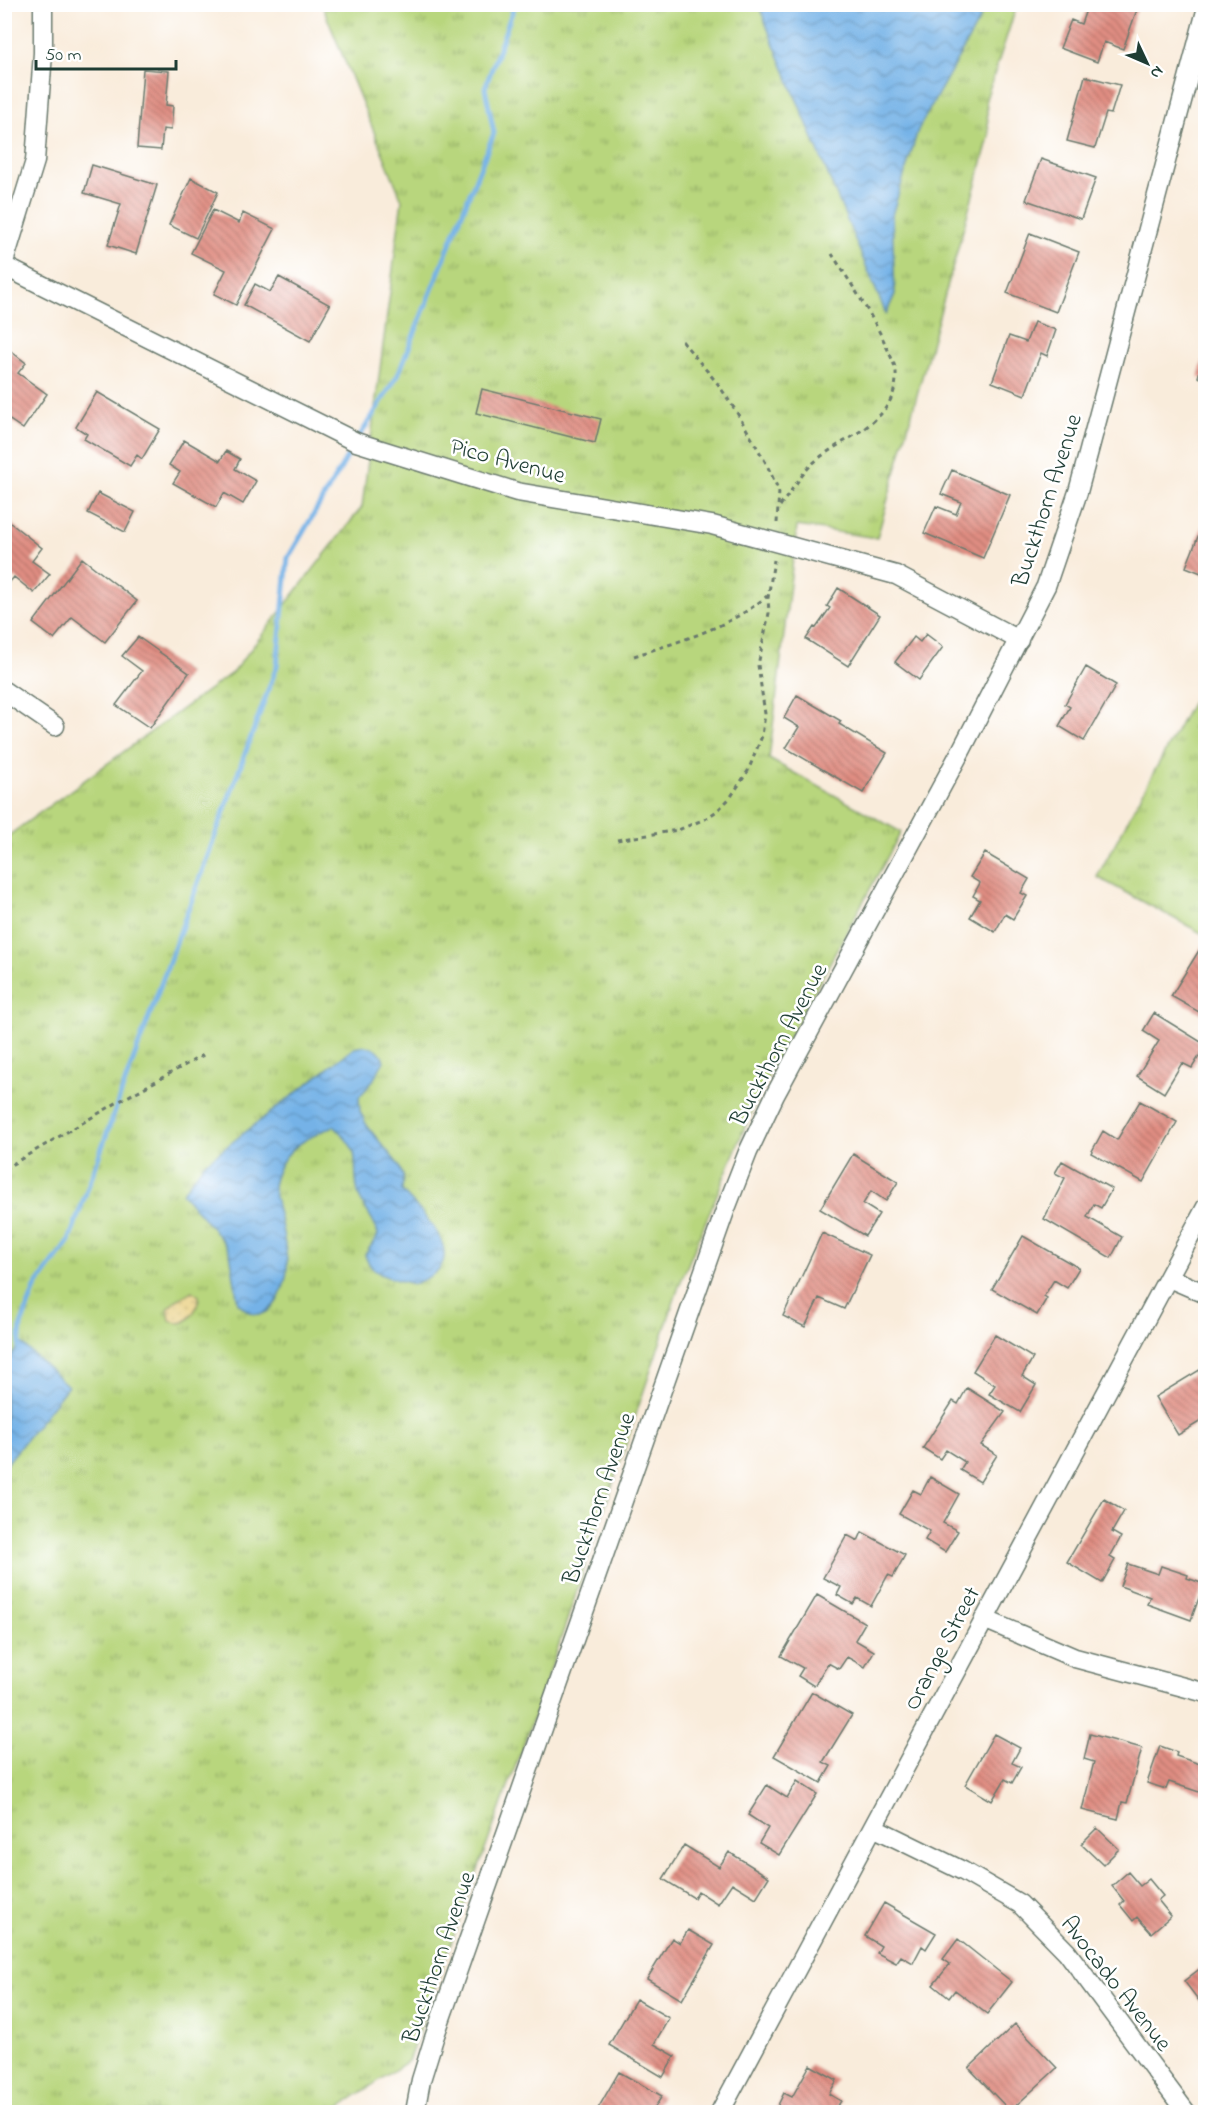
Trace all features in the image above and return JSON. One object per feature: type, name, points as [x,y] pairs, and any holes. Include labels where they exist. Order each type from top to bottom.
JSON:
[{"type":"street","points":[[4,264],[34,161],[43,53],[43,4]]},
{"type":"street","name":"Buckthorn Avenue","points":[[415,2112],[421,2080],[438,2026],[721,1222],[748,1152],[775,1095],[1046,586],[1078,492],[1206,11]]},
{"type":"street","name":"Pico Avenue","points":[[4,264],[356,441],[517,492],[711,525],[896,574],[1019,640]]},
{"type":"street","points":[[4,691],[55,726]]},
{"type":"street","name":"Orange Street","points":[[720,2112],[1206,1207]]},
{"type":"street","points":[[1169,1278],[1206,1294]]},
{"type":"street","points":[[984,1619],[1075,1658],[1206,1693]]},
{"type":"street","name":"Avocado Avenue","points":[[873,1827],[963,1871],[1020,1904],[1067,1952],[1186,2112]]},
{"type":"path","points":[[778,508],[810,466],[826,452],[853,437],[876,419],[888,405],[895,388],[896,370],[886,345],[872,316],[832,254]]},
{"type":"path","points":[[617,840],[678,830],[717,812],[730,798],[748,771],[762,736],[765,714],[758,665],[769,613],[768,595],[776,543],[779,491],[746,428],[718,384],[682,341]]},
{"type":"path","points":[[634,656],[697,635],[732,620],[757,605],[768,595]]},
{"type":"path","points":[[4,1169],[207,1053]]},
{"type":"green space","points":[[322,5],[1017,5],[986,99],[989,137],[877,538],[797,526],[769,759],[901,832],[759,1093],[679,1286],[548,1677],[408,2061],[332,2112],[5,2112],[4,839],[233,672],[362,507],[402,200]]},
{"type":"green space","points":[[1205,678],[1205,935],[1097,877]]},
{"type":"sand","points":[[192,1291],[199,1296],[198,1304],[191,1316],[180,1323],[170,1321],[168,1309],[175,1301]]},
{"type":"water","points":[[759,5],[953,5],[981,17],[918,130],[892,215],[895,294],[886,314],[772,40]]},
{"type":"water","points":[[364,1046],[377,1050],[384,1061],[372,1082],[359,1097],[360,1111],[367,1126],[398,1164],[403,1176],[402,1191],[434,1228],[444,1250],[443,1260],[436,1272],[414,1284],[378,1273],[368,1262],[365,1255],[378,1235],[377,1230],[359,1196],[353,1149],[334,1126],[303,1141],[281,1163],[273,1186],[285,1246],[287,1273],[282,1291],[272,1307],[258,1314],[249,1312],[238,1303],[230,1253],[222,1240],[182,1193],[204,1164],[354,1048]]},
{"type":"water","points":[[21,1343],[68,1386],[5,1466],[5,1365]]},
{"type":"building","points":[[1088,4],[1139,4],[1123,49],[1104,42],[1097,62],[1060,48],[1071,20],[1081,24]]},
{"type":"building","points":[[143,69],[169,71],[166,105],[173,106],[171,130],[163,129],[161,150],[137,148]]},
{"type":"building","points":[[1085,76],[1120,85],[1111,114],[1106,113],[1095,148],[1067,141]]},
{"type":"building","points":[[1041,159],[1096,178],[1081,219],[1026,200]]},
{"type":"building","points":[[92,165],[157,185],[136,254],[108,245],[121,204],[84,193]]},
{"type":"building","points":[[191,178],[218,192],[196,238],[169,225]]},
{"type":"building","points":[[213,210],[239,223],[243,213],[275,229],[236,305],[214,294],[226,270],[191,253]]},
{"type":"building","points":[[1030,233],[1079,252],[1056,312],[1007,293]]},
{"type":"building","points":[[279,277],[330,305],[310,341],[244,305],[255,284],[270,292]]},
{"type":"building","points":[[1034,322],[1056,330],[1047,356],[1041,353],[1025,395],[992,382],[1009,336],[1026,342]]},
{"type":"building","points":[[8,349],[26,363],[18,373],[47,394],[23,429],[4,416],[4,354]]},
{"type":"building","points":[[1206,354],[1206,380],[1198,377]]},
{"type":"building","points":[[482,389],[601,419],[595,443],[476,413]]},
{"type":"building","points":[[97,392],[160,429],[142,459],[137,455],[130,466],[84,439],[87,434],[76,427]]},
{"type":"building","points":[[184,440],[220,461],[226,451],[240,459],[235,469],[256,481],[243,504],[224,493],[216,507],[173,483],[180,472],[169,465]]},
{"type":"building","points":[[952,470],[1010,495],[983,558],[924,533],[936,506],[956,514],[961,502],[941,494]]},
{"type":"building","points":[[98,493],[135,512],[125,532],[88,513]]},
{"type":"building","points":[[4,518],[42,548],[32,561],[50,574],[34,593],[14,577],[4,589]]},
{"type":"building","points":[[1206,519],[1206,575],[1186,567]]},
{"type":"building","points":[[82,558],[137,601],[105,642],[72,617],[54,639],[33,623]]},
{"type":"building","points":[[838,588],[880,615],[848,666],[806,639],[830,608],[827,606]]},
{"type":"building","points":[[926,634],[943,647],[919,680],[895,662],[914,637],[920,642]]},
{"type":"building","points":[[138,637],[189,673],[150,728],[116,705],[142,671],[122,656]]},
{"type":"building","points":[[1086,667],[1116,685],[1084,741],[1059,726],[1070,707],[1065,704]]},
{"type":"building","points":[[797,695],[841,721],[839,724],[887,753],[863,793],[786,748],[799,727],[784,718]]},
{"type":"building","points":[[985,853],[1029,879],[1021,893],[1027,896],[1013,919],[1005,914],[995,932],[970,917],[980,900],[973,896],[980,883],[970,877]]},
{"type":"building","points":[[1203,944],[1206,945],[1206,1016],[1171,996]]},
{"type":"building","points":[[1154,1013],[1206,1045],[1192,1068],[1182,1063],[1164,1093],[1137,1076],[1159,1041],[1143,1031]]},
{"type":"building","points":[[1140,1101],[1177,1122],[1143,1182],[1091,1153],[1103,1131],[1117,1140]]},
{"type":"building","points":[[853,1154],[898,1182],[886,1201],[871,1191],[863,1204],[879,1214],[865,1236],[820,1209]]},
{"type":"building","points":[[1062,1161],[1112,1189],[1101,1208],[1094,1204],[1087,1217],[1122,1237],[1111,1258],[1044,1219],[1065,1178],[1055,1173]]},
{"type":"building","points":[[822,1233],[870,1255],[844,1309],[819,1298],[805,1327],[783,1316]]},
{"type":"building","points":[[1023,1236],[1079,1268],[1067,1288],[1054,1280],[1044,1296],[1047,1298],[1037,1315],[992,1289]]},
{"type":"building","points":[[995,1335],[1033,1358],[1022,1376],[1036,1385],[1020,1412],[989,1394],[995,1385],[973,1371]]},
{"type":"building","points":[[1206,1366],[1206,1418],[1178,1435],[1155,1397]]},
{"type":"building","points":[[967,1388],[1005,1412],[981,1445],[997,1455],[980,1482],[960,1470],[965,1462],[946,1450],[940,1459],[923,1448],[953,1401],[958,1404]]},
{"type":"building","points":[[930,1477],[959,1494],[943,1523],[958,1531],[945,1552],[925,1540],[930,1531],[899,1514],[913,1490],[921,1494]]},
{"type":"building","points":[[1104,1499],[1124,1511],[1112,1532],[1121,1537],[1110,1557],[1115,1560],[1102,1583],[1067,1562]]},
{"type":"building","points":[[862,1532],[905,1555],[893,1577],[888,1575],[871,1606],[857,1598],[853,1604],[837,1595],[841,1587],[823,1578],[847,1535],[858,1541]]},
{"type":"building","points":[[1128,1564],[1158,1574],[1161,1566],[1188,1575],[1187,1578],[1204,1584],[1191,1620],[1147,1604],[1150,1597],[1120,1586]]},
{"type":"building","points":[[817,1595],[865,1623],[855,1640],[874,1651],[865,1667],[847,1657],[839,1669],[828,1663],[814,1686],[798,1676],[803,1668],[781,1656]]},
{"type":"building","points":[[812,1692],[852,1715],[823,1762],[831,1766],[821,1783],[774,1756]]},
{"type":"building","points":[[994,1734],[1020,1748],[1012,1763],[1021,1767],[1012,1783],[1005,1779],[992,1801],[965,1785]]},
{"type":"building","points":[[1090,1734],[1142,1748],[1127,1803],[1122,1802],[1118,1819],[1082,1810],[1094,1762],[1084,1759]]},
{"type":"building","points":[[1160,1746],[1177,1752],[1176,1756],[1206,1766],[1205,1794],[1169,1782],[1166,1789],[1147,1783]]},
{"type":"building","points":[[797,1781],[817,1794],[779,1855],[759,1843],[768,1828],[748,1815],[767,1785],[787,1798]]},
{"type":"building","points":[[1097,1828],[1119,1849],[1103,1865],[1081,1844]]},
{"type":"building","points":[[684,1845],[719,1867],[729,1852],[769,1877],[756,1898],[732,1883],[718,1904],[698,1891],[694,1898],[663,1879]]},
{"type":"building","points":[[1128,1872],[1140,1886],[1149,1879],[1163,1896],[1158,1900],[1171,1916],[1151,1933],[1137,1917],[1133,1921],[1120,1905],[1124,1901],[1112,1886]]},
{"type":"building","points":[[884,1903],[936,1933],[926,1949],[922,1946],[913,1963],[901,1956],[896,1963],[877,1953],[881,1946],[865,1936]]},
{"type":"building","points":[[688,1930],[714,1945],[682,2000],[647,1979],[672,1938],[680,1943]]},
{"type":"building","points":[[958,1939],[1012,1982],[987,2014],[955,1990],[949,1998],[933,1985],[950,1964],[943,1959]]},
{"type":"building","points":[[1206,1964],[1206,2010],[1184,1981]]},
{"type":"building","points":[[636,1999],[669,2018],[654,2044],[675,2056],[663,2077],[609,2045]]},
{"type":"building","points":[[1015,2024],[1057,2068],[1010,2111],[969,2068]]},
{"type":"building","points":[[810,2065],[837,2080],[829,2094],[841,2101],[834,2112],[775,2111],[784,2093],[792,2097]]},
{"type":"building","points":[[619,2072],[662,2096],[652,2112],[644,2110],[643,2112],[596,2112]]},
{"type":"waterway","points":[[19,1349],[21,1325],[36,1286],[69,1241],[277,666],[288,558],[398,375],[494,133],[485,88],[515,4]]}]
